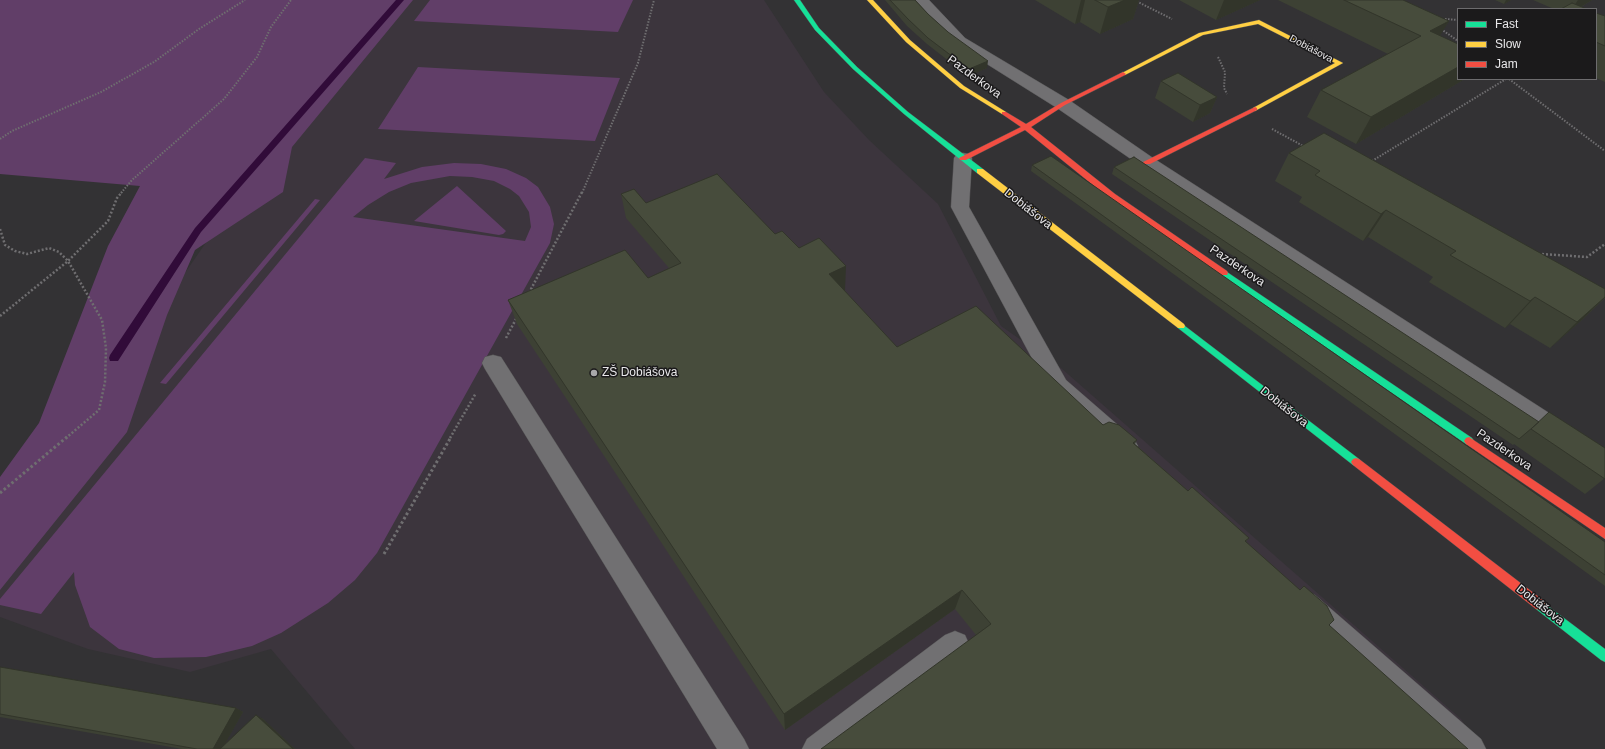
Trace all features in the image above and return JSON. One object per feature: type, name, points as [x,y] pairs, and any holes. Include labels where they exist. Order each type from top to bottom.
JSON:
[{"type":"street","name":"Dobiášova","points":[[797,0],[817,29],[855,68],[899,107],[1605,656]]},
{"type":"street","name":"Pazderkova","points":[[870,0],[908,41],[962,87],[1026,127],[1112,196],[1605,534]]},
{"type":"street","points":[[921,0],[960,41],[1063,104],[1148,162],[1601,453]]},
{"type":"street","name":"Dobiášova","points":[[963,158],[1026,127],[1063,104],[1201,34],[1259,22],[1340,64],[1245,114],[1148,162]]},
{"type":"street","points":[[963,158],[960,207],[1058,386],[1142,459]]},
{"type":"street","points":[[493,363],[734,749]]},
{"type":"street","points":[[1291,591],[1470,749]]},
{"type":"street","points":[[817,749],[955,644]]},
{"type":"path","points":[[0,139],[12,131],[101,92],[140,70],[245,0]]},
{"type":"path","points":[[0,316],[68,261],[108,221],[117,198],[132,180],[197,120],[224,99],[257,57],[271,27],[291,0]]},
{"type":"path","points":[[529,294],[590,177],[638,63],[654,0]]},
{"type":"path","points":[[1134,0],[1201,34],[1218,54],[1225,72],[1224,88],[1234,106],[1245,114],[1308,148]]},
{"type":"path","points":[[1443,19],[1457,20]]},
{"type":"path","points":[[1440,28],[1457,40]]},
{"type":"path","points":[[1371,161],[1505,80]]},
{"type":"path","points":[[1508,80],[1605,150]]},
{"type":"path","points":[[0,229],[5,246],[15,252],[27,254],[49,248],[59,252],[68,261],[102,320],[106,348],[105,382],[99,410],[0,493]]},
{"type":"path","points":[[1540,254],[1587,257],[1605,244]]},
{"type":"path","points":[[384,554],[493,363],[518,315]]},
{"type":"shaded area","points":[[0,0],[413,0],[292,147],[283,192],[195,250],[167,315],[127,432],[0,590],[0,477],[39,423],[108,246],[140,186],[0,174]]},
{"type":"shaded area","name":"ZŠ Dobiášova","points":[[411,0],[764,0],[824,92],[869,140],[938,204],[1001,326],[1061,368],[1461,719],[1480,749],[355,749],[271,649],[190,672],[88,649],[0,617],[0,515],[134,347],[238,196]]},
{"type":"shaded area","points":[[430,0],[633,0],[618,32],[414,21]]},
{"type":"shaded area","points":[[418,67],[620,78],[595,141],[378,129]]},
{"type":"shaded area","points":[[365,158],[396,163],[384,179],[422,167],[454,163],[481,164],[506,169],[526,178],[538,187],[550,207],[554,224],[550,243],[377,553],[355,580],[328,603],[281,633],[252,646],[206,657],[154,658],[119,649],[90,627],[75,585],[74,572],[41,614],[0,605],[0,599]],"holes":[[[450,176],[472,177],[494,181],[510,189],[519,196],[529,212],[531,227],[525,241],[353,217],[368,205],[389,192],[411,183]]]},
{"type":"shaded area","points":[[457,186],[506,231],[499,235],[414,221]]},
{"type":"shaded area","points":[[315,199],[320,200],[166,384],[160,383]]},
{"type":"building","points":[[890,0],[915,0],[948,32],[988,61],[969,69],[928,38]]},
{"type":"building","points":[[1095,0],[1125,0],[1108,7]]},
{"type":"building","points":[[1344,0],[1403,0],[1449,21],[1430,31],[1457,44],[1457,68],[1371,117],[1321,90],[1421,36]]},
{"type":"building","points":[[1572,3],[1584,8],[1563,8]]},
{"type":"building","points":[[1597,13],[1605,16],[1605,46],[1597,42]]},
{"type":"building","points":[[1178,73],[1217,97],[1200,105],[1161,81]]},
{"type":"building","points":[[1324,133],[1605,289],[1605,297],[1577,322],[1535,297],[1530,301],[1450,255],[1456,251],[1386,210],[1381,214],[1315,175],[1320,171],[1289,153]]},
{"type":"building","points":[[1051,156],[1605,542],[1605,575],[1032,165]]},
{"type":"building","points":[[1134,157],[1539,422],[1519,439],[1114,167]]},
{"type":"building","name":"ZŠ Dobiášova","points":[[717,174],[775,234],[782,231],[799,248],[819,238],[846,266],[829,274],[897,347],[976,306],[1103,425],[1109,422],[1119,425],[1137,440],[1133,443],[1188,491],[1192,487],[1249,538],[1245,541],[1300,590],[1304,586],[1327,606],[1334,620],[1329,625],[1468,749],[821,749],[991,624],[962,590],[784,714],[508,300],[625,250],[648,278],[681,263],[621,194],[634,189],[646,203]]},
{"type":"building","points":[[1549,412],[1605,448],[1605,479],[1531,429]]},
{"type":"building","points":[[0,667],[236,708],[213,749],[197,749],[0,714]]},
{"type":"building","points":[[256,715],[293,749],[220,749]]},
{"type":"waterway","points":[[114,358],[198,230],[400,0]]},
{"type":"traffic: fast","points":[[797,0],[817,29],[855,68],[906,113],[980,171]]},
{"type":"traffic: fast","points":[[1224,273],[1469,441]]},
{"type":"traffic: fast","points":[[1181,326],[1356,462]]},
{"type":"traffic: fast","points":[[1540,605],[1605,656]]},
{"type":"traffic: slow","points":[[870,0],[908,41],[962,87],[1004,113]]},
{"type":"traffic: slow","points":[[1123,74],[1201,34],[1259,22],[1340,63],[1255,109]]},
{"type":"traffic: slow","points":[[980,171],[1181,326]]},
{"type":"traffic: jam","points":[[963,158],[1026,127],[1063,104],[1123,74]]},
{"type":"traffic: jam","points":[[1147,162],[1255,109]]},
{"type":"traffic: jam","points":[[1004,113],[1026,127],[1112,196],[1224,273]]},
{"type":"traffic: jam","points":[[1469,441],[1605,534]]},
{"type":"traffic: jam","points":[[1356,462],[1540,605]]},
{"type":"place","name":"ZŠ Dobiášova","points":[[594,373]]}]
